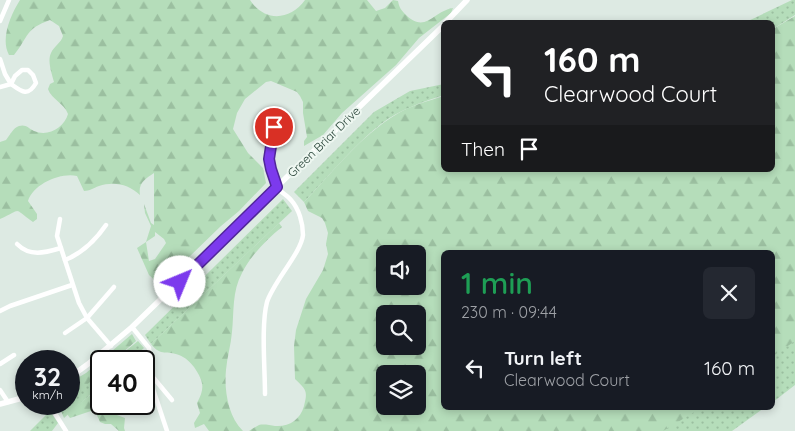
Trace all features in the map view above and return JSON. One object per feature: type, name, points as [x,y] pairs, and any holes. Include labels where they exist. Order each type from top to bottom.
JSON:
[{"type":"street","points":[[0,21],[9,0]]},
{"type":"street","name":"Green Briar Drive","points":[[449,20],[467,0]]},
{"type":"street","name":"Green Briar Drive","points":[[80,370],[132,327],[343,125],[441,28]]},
{"type":"street","points":[[0,59],[11,84],[21,91],[27,92],[32,90],[36,83],[33,75],[28,70],[22,70],[15,76],[11,84],[0,87]]},
{"type":"street","points":[[265,394],[265,315],[267,302],[276,283],[301,243],[303,234],[302,224],[296,207],[277,187],[271,169],[269,159],[274,127]]},
{"type":"street","points":[[60,219],[57,236],[79,303],[86,318],[111,346]]},
{"type":"street","points":[[65,260],[85,250],[100,234],[106,224]]},
{"type":"street","points":[[17,244],[24,251],[36,254],[61,248]]},
{"type":"street","points":[[0,311],[72,285]]},
{"type":"street","points":[[65,332],[86,318],[114,287]]},
{"type":"street","points":[[132,327],[149,350]]},
{"type":"street","points":[[0,364],[14,355]]},
{"type":"street","points":[[155,380],[172,400]]},
{"type":"street","points":[[0,390],[8,402]]},
{"type":"street","points":[[155,395],[167,431]]},
{"type":"street","points":[[0,404],[15,400]]},
{"type":"street","points":[[56,415],[66,431]]},
{"type":"green space","points":[[20,0],[250,0],[262,12],[277,16],[292,12],[305,0],[367,0],[376,11],[385,8],[393,0],[398,1],[406,15],[419,22],[429,20],[453,8],[451,13],[419,38],[396,65],[342,113],[323,135],[304,146],[304,141],[307,137],[303,102],[297,92],[271,81],[266,82],[245,99],[237,113],[233,129],[248,153],[263,168],[266,183],[189,257],[174,274],[160,285],[149,275],[137,248],[146,242],[151,226],[145,213],[144,204],[151,223],[154,225],[154,173],[141,184],[140,195],[131,188],[121,184],[104,185],[84,191],[77,176],[71,175],[56,178],[41,185],[31,195],[28,201],[37,214],[37,219],[33,222],[17,211],[0,219],[0,142],[6,140],[13,130],[19,126],[25,126],[39,133],[55,130],[63,123],[68,114],[48,89],[50,84],[54,82],[50,68],[50,56],[63,36],[59,26],[50,20],[42,23],[28,34],[14,55],[9,55],[6,34],[10,19]],"holes":[[[155,232],[166,243],[155,259],[149,261],[146,242],[155,236]]]},
{"type":"green space","points":[[795,0],[795,15],[775,28],[775,20],[750,20]]},
{"type":"green space","points":[[795,16],[795,341],[775,355],[775,250],[441,250],[441,410],[698,410],[663,431],[249,431],[259,425],[280,426],[289,424],[297,419],[304,406],[305,391],[295,379],[294,346],[296,330],[306,299],[323,270],[328,254],[326,244],[328,233],[322,218],[308,211],[304,202],[359,143],[384,123],[408,108],[441,97],[441,172],[775,172],[775,28]]},
{"type":"green space","points":[[441,85],[441,96],[403,111],[388,119],[371,132],[304,202],[294,192],[374,112],[410,91]]},
{"type":"green space","points":[[283,199],[292,211],[151,344],[145,335]]},
{"type":"green space","points":[[279,223],[282,227],[250,260],[236,287],[226,370],[226,386],[231,411],[243,431],[209,431],[204,424],[195,428],[194,423],[200,413],[197,403],[202,389],[200,377],[188,360],[175,354],[161,352],[151,344]]},
{"type":"green space","points":[[132,334],[136,341],[126,350],[113,350]]},
{"type":"green space","points":[[795,337],[795,385],[775,400],[775,351]]},
{"type":"green space","points":[[138,341],[144,348],[142,350],[127,350]]},
{"type":"green space","points":[[90,370],[90,382],[80,391],[80,377]]},
{"type":"green space","points":[[90,381],[90,395],[80,404],[80,390]]},
{"type":"green space","points":[[90,395],[90,411],[80,415],[80,403]]},
{"type":"green space","points":[[690,410],[761,410],[732,431],[659,431]]},
{"type":"green space","points":[[46,415],[53,415],[58,423],[52,431],[30,431]]},
{"type":"green space","points":[[68,415],[79,415],[70,418]]},
{"type":"green space","points":[[97,415],[117,415],[125,418],[125,431],[119,431],[111,424],[100,422]]},
{"type":"route","points":[[180,282],[277,187],[269,159],[274,127]]}]
